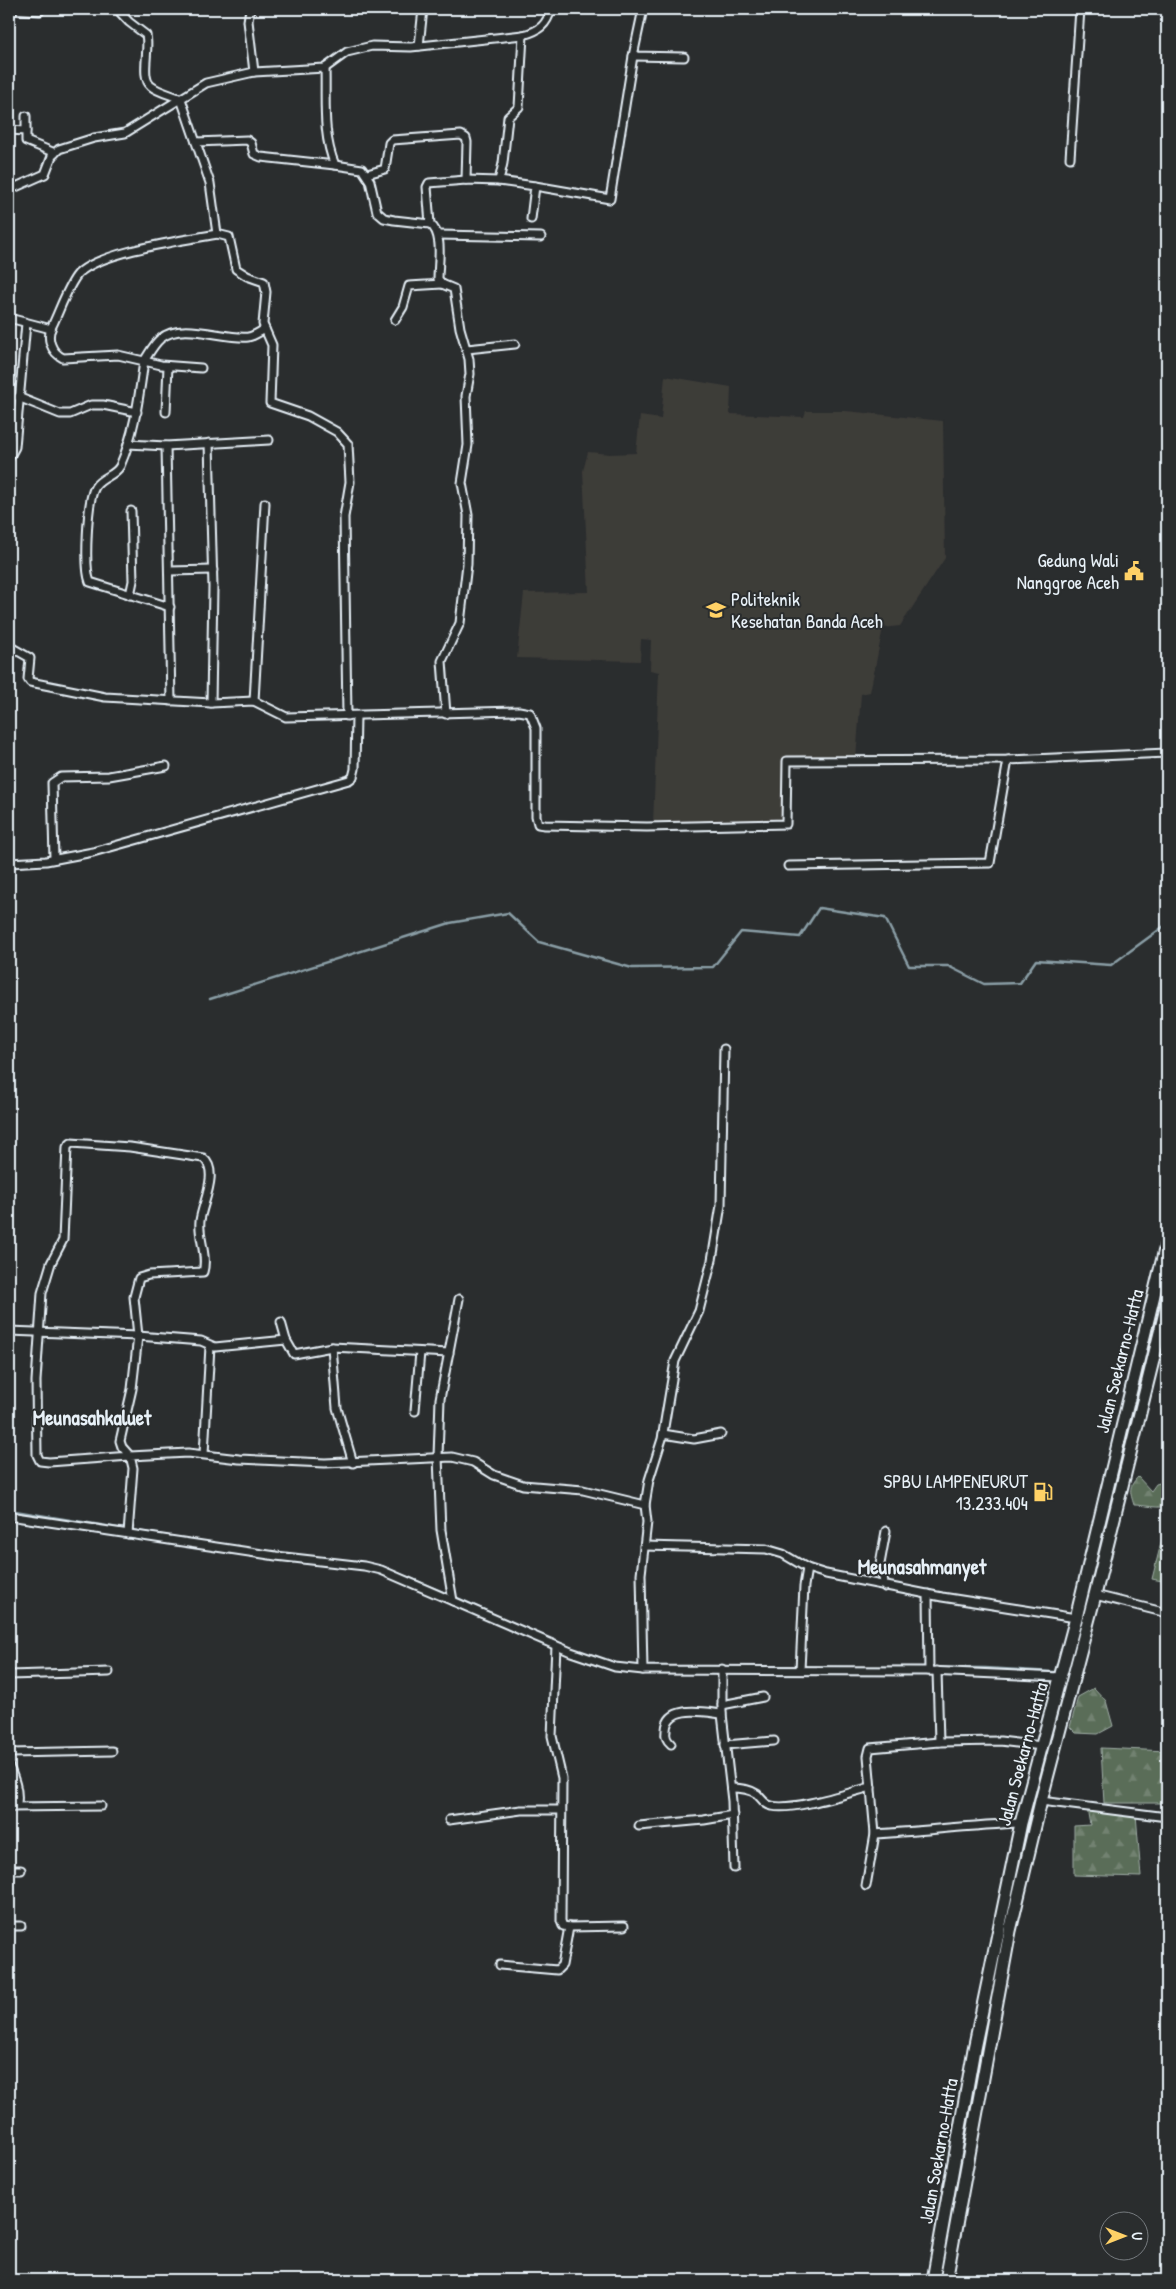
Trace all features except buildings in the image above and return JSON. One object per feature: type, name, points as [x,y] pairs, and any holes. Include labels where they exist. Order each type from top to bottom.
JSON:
[{"type":"highway","name":"Jalan Soekarno-Hatta","points":[[933,2280],[974,2049],[1021,1823],[1076,1618],[1167,1241]]},
{"type":"highway","name":"Jalan Soekarno-Hatta","points":[[946,2280],[974,2129],[989,2034],[1010,1931],[1041,1801],[1095,1595],[1167,1304]]},
{"type":"highway","points":[[1139,1353],[1154,1358]]},
{"type":"highway","points":[[1064,1661],[1076,1666]]},
{"type":"street","points":[[9,9],[40,11]]},
{"type":"street","points":[[117,9],[129,22],[146,35],[148,43],[145,75],[147,81],[151,86],[181,99],[210,182],[217,234]]},
{"type":"street","points":[[250,9],[248,21],[254,72]]},
{"type":"street","points":[[419,46],[423,9]]},
{"type":"street","points":[[9,190],[45,174],[55,153],[59,149],[94,138],[125,133],[206,83],[254,72],[325,68],[347,52],[360,48],[419,46],[523,35],[540,29],[545,24],[551,9]]},
{"type":"street","points":[[430,224],[427,187],[429,183],[499,180],[610,199],[643,9]]},
{"type":"street","points":[[1070,158],[1080,9]]},
{"type":"street","points":[[499,180],[503,163],[508,116],[519,107],[523,35]]},
{"type":"street","points":[[634,56],[684,58]]},
{"type":"street","points":[[325,68],[327,134],[330,153],[335,165]]},
{"type":"street","points":[[26,116],[26,141],[55,153]]},
{"type":"street","points":[[9,130],[26,131]]},
{"type":"street","points":[[366,174],[385,169],[389,143],[392,140],[461,135],[466,138],[467,142],[466,180]]},
{"type":"street","points":[[196,142],[247,140],[251,143],[254,154],[261,157],[335,165],[362,170],[366,174],[377,212],[389,219],[430,224],[435,227],[438,234],[438,279],[442,284]]},
{"type":"street","points":[[531,219],[536,186]]},
{"type":"street","points":[[201,368],[168,366],[118,355],[63,358],[51,347],[51,329],[76,276],[98,260],[172,242],[217,234],[229,237],[234,266],[237,270],[265,284],[264,324],[272,346],[270,403],[308,416],[337,432],[348,444],[350,482],[344,526],[347,716]]},
{"type":"street","points":[[438,234],[541,237]]},
{"type":"street","points":[[395,320],[404,307],[409,286],[442,284],[454,289],[460,328],[467,349],[470,374],[466,396],[466,420],[469,433],[462,483],[468,515],[467,564],[460,623],[442,661],[446,714]]},
{"type":"street","points":[[9,318],[51,329]]},
{"type":"street","points":[[9,458],[15,447],[26,323]]},
{"type":"street","points":[[170,607],[90,582],[87,551],[89,503],[92,492],[102,479],[120,467],[137,412],[144,361],[157,342],[166,335],[183,332],[210,331],[241,337],[254,336],[265,329]]},
{"type":"street","points":[[467,349],[515,344]]},
{"type":"street","points":[[166,412],[168,366]]},
{"type":"street","points":[[18,397],[60,414],[70,414],[91,405],[103,405],[137,412]]},
{"type":"street","points":[[128,444],[166,446],[269,440]]},
{"type":"street","points":[[209,443],[213,570],[211,703]]},
{"type":"street","points":[[166,446],[170,570],[171,701]]},
{"type":"street","points":[[254,701],[265,503]]},
{"type":"street","points":[[130,595],[133,581],[131,510]]},
{"type":"street","points":[[170,570],[213,570]]},
{"type":"street","points":[[9,646],[30,658],[28,679],[30,682],[105,697],[211,703],[254,701],[286,716],[356,716],[519,711],[530,713],[536,728],[536,816],[538,824],[545,825],[647,827],[786,824],[787,761],[1008,760],[1167,753]]},
{"type":"street","points":[[9,864],[93,852],[349,780],[353,777],[355,769],[356,716]]},
{"type":"street","points":[[788,866],[990,863],[1008,760]]},
{"type":"street","points":[[54,859],[52,783],[56,779],[61,777],[109,776],[166,766]]},
{"type":"street","points":[[643,1669],[641,1574],[647,1522],[645,1505],[649,1480],[663,1434],[675,1361],[699,1311],[712,1260],[721,1205],[724,1049]]},
{"type":"street","points":[[128,1531],[133,1468],[130,1456],[122,1446],[120,1435],[132,1388],[138,1336],[134,1297],[139,1278],[150,1274],[202,1272],[204,1270],[199,1222],[210,1176],[210,1167],[208,1161],[203,1158],[130,1147],[71,1143],[67,1147],[63,1240],[51,1263],[42,1293],[36,1382],[38,1459],[49,1462],[65,1462],[130,1456],[204,1454],[239,1459],[353,1463],[438,1457],[463,1459],[494,1475],[524,1485],[583,1490],[645,1505]]},
{"type":"street","points":[[453,1601],[441,1530],[438,1457],[440,1399],[459,1299]]},
{"type":"street","points":[[281,1322],[286,1340],[294,1354],[332,1347],[449,1353]]},
{"type":"street","points":[[9,1331],[138,1336],[201,1341],[210,1346],[286,1340]]},
{"type":"street","points":[[204,1454],[210,1346]]},
{"type":"street","points":[[332,1347],[337,1408],[353,1463]]},
{"type":"street","points":[[415,1411],[420,1352]]},
{"type":"street","points":[[663,1434],[694,1439],[722,1434]]},
{"type":"street","points":[[9,1516],[128,1531],[276,1556],[364,1566],[381,1570],[418,1584],[556,1646],[615,1667],[722,1670],[800,1665],[931,1668],[1060,1677]]},
{"type":"street","points":[[885,1587],[880,1564],[886,1531]]},
{"type":"street","points":[[644,1546],[766,1549],[783,1554],[807,1568],[885,1587],[1076,1618]]},
{"type":"street","points":[[800,1665],[807,1568]]},
{"type":"street","points":[[928,1594],[931,1668],[940,1742]]},
{"type":"street","points":[[1095,1595],[1167,1613]]},
{"type":"street","points":[[556,1646],[552,1736],[562,1778],[561,1921],[563,1926],[569,1927],[624,1926]]},
{"type":"street","points":[[722,1670],[722,1714],[731,1788],[734,1868]]},
{"type":"street","points":[[9,1675],[109,1672]]},
{"type":"street","points":[[722,1704],[763,1698]]},
{"type":"street","points":[[671,1744],[666,1739],[665,1733],[666,1725],[671,1716],[678,1713],[697,1712],[722,1714]]},
{"type":"street","points":[[726,1745],[774,1740]]},
{"type":"street","points":[[866,1886],[874,1834],[868,1756],[870,1748],[940,1742],[1000,1741],[1042,1746]]},
{"type":"street","points":[[9,1754],[112,1751]]},
{"type":"street","points":[[9,1766],[14,1776],[18,1796],[17,1803],[10,1808]]},
{"type":"street","points":[[731,1788],[749,1790],[757,1794],[768,1806],[777,1807],[799,1804],[871,1787]]},
{"type":"street","points":[[1041,1801],[1167,1817]]},
{"type":"street","points":[[10,1808],[101,1806]]},
{"type":"street","points":[[449,1820],[521,1810],[562,1810]]},
{"type":"street","points":[[639,1826],[704,1820],[733,1815]]},
{"type":"street","points":[[874,1834],[924,1831],[959,1826],[1021,1823]]},
{"type":"street","points":[[9,1870],[21,1870]]},
{"type":"street","points":[[9,1926],[21,1926]]},
{"type":"street","points":[[500,1965],[558,1970],[562,1965],[569,1927]]},
{"type":"shaded area","name":"Politeknik Kesehatan Banda Aceh","points":[[665,376],[731,387],[730,414],[804,417],[806,411],[846,411],[943,421],[945,558],[900,626],[883,628],[870,692],[861,694],[856,759],[783,760],[784,827],[653,824],[659,672],[650,670],[651,640],[641,639],[640,661],[517,658],[524,593],[589,592],[583,471],[588,452],[610,454],[636,453],[640,416],[661,419]]},
{"type":"green space","points":[[1138,1477],[1151,1491],[1156,1484],[1167,1481],[1167,1506],[1134,1505],[1131,1490]]},
{"type":"green space","points":[[1167,1519],[1167,1582],[1152,1579]]},
{"type":"green space","points":[[1094,1688],[1106,1701],[1113,1726],[1098,1734],[1076,1733],[1070,1727],[1078,1697]]},
{"type":"green space","points":[[1101,1748],[1167,1751],[1167,1803],[1104,1803]]},
{"type":"green space","points":[[1087,1808],[1136,1814],[1141,1877],[1074,1875],[1074,1826],[1090,1825]]},
{"type":"waterway","points":[[210,999],[450,923],[508,913],[539,942],[632,968],[713,967],[741,932],[800,937],[819,908],[885,918],[909,966],[948,966],[984,984],[1020,983],[1036,960],[1111,965],[1167,924]]},
{"type":"waterway","points":[[9,1510],[192,1540]]},
{"type":"waterway","points":[[388,1569],[450,1595]]},
{"type":"waterway","points":[[455,1597],[510,1622]]},
{"type":"waterway","points":[[630,1666],[985,1668],[1053,1672]]},
{"type":"place","name":"Gedung Wali Nanggroe Aceh","points":[[1134,571]]},
{"type":"place","name":"Politeknik Kesehatan Banda Aceh","points":[[716,610]]},
{"type":"place","name":"SPBU LAMPENEURUT 13.233.404","points":[[1043,1492]]},
{"type":"district","name":"Meunasahkaluet","points":[[92,1418]]},
{"type":"district","name":"Meunasahmanyet","points":[[922,1567]]}]
